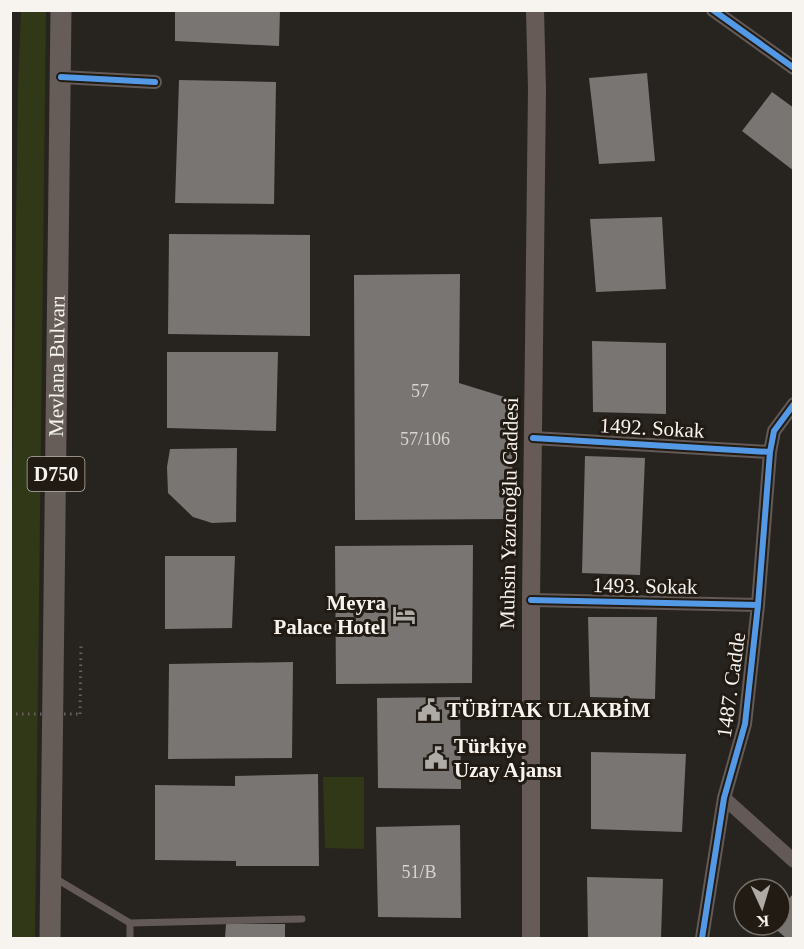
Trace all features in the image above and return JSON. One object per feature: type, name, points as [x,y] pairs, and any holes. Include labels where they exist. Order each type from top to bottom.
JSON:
[{"type":"highway","name":"Mevlana Bulvarı","points":[[50,939],[61,10]]},
{"type":"main road","name":"Muhsin Yazıcıoğlu Caddesi","points":[[531,939],[531,600],[536,10]]},
{"type":"main road","name":"Muhsin Yazıcıoğlu Caddesi","points":[[537,89],[546,44],[547,10]]},
{"type":"street","points":[[713,10],[794,68]]},
{"type":"street","points":[[733,23],[742,10]]},
{"type":"street","points":[[61,77],[155,82]]},
{"type":"street","name":"1487. Cadde","points":[[702,939],[724,798],[745,724],[758,605],[770,452],[774,430],[794,404]]},
{"type":"street","name":"1492. Sokak","points":[[533,438],[770,452]]},
{"type":"street","name":"1493. Sokak","points":[[531,600],[758,605]]},
{"type":"street","points":[[724,798],[794,861]]},
{"type":"lane","points":[[51,875],[130,922],[302,919]]},
{"type":"lane","points":[[130,922],[130,939]]},
{"type":"path","points":[[10,714],[80,714],[81,646]]},
{"type":"green space","points":[[21,11],[46,11],[35,938],[11,938],[11,580],[18,86]]},
{"type":"green space","points":[[323,777],[364,777],[364,849],[325,848]]},
{"type":"building","points":[[175,10],[280,10],[279,46],[175,41]]},
{"type":"building","points":[[647,73],[655,161],[599,164],[589,78]]},
{"type":"building","points":[[179,80],[276,82],[274,204],[175,203]]},
{"type":"building","points":[[772,92],[794,108],[794,171],[742,131]]},
{"type":"building","points":[[662,217],[666,289],[596,292],[590,219]]},
{"type":"building","points":[[169,234],[310,235],[310,336],[168,334]]},
{"type":"building","points":[[460,274],[459,383],[511,399],[513,519],[355,520],[354,275]]},
{"type":"building","points":[[592,341],[666,343],[666,414],[593,412]]},
{"type":"building","points":[[167,352],[278,352],[276,431],[167,428]]},
{"type":"building","points":[[237,448],[236,522],[212,523],[193,517],[168,493],[167,467],[170,449]]},
{"type":"building","points":[[585,456],[645,458],[640,575],[582,573]]},
{"type":"building","name":"Meyra Palace Hotel","points":[[473,545],[472,683],[336,684],[335,546]]},
{"type":"building","points":[[165,556],[235,556],[232,628],[165,629]]},
{"type":"building","points":[[588,617],[657,617],[655,699],[590,697]]},
{"type":"building","points":[[293,662],[292,758],[168,759],[169,664]]},
{"type":"building","points":[[460,697],[461,789],[378,788],[377,698]]},
{"type":"building","points":[[591,752],[686,754],[682,832],[591,829]]},
{"type":"building","points":[[318,774],[319,866],[236,866],[236,861],[155,860],[155,785],[235,786],[235,776]]},
{"type":"building","points":[[460,825],[461,918],[378,917],[376,827]]},
{"type":"building","points":[[587,877],[663,879],[661,938],[588,938]]},
{"type":"building","points":[[794,893],[794,938],[786,938],[792,937],[792,895]]},
{"type":"building","points":[[226,924],[285,924],[285,938],[225,938]]},
{"type":"cycle path","points":[[713,10],[794,68]]},
{"type":"cycle path","points":[[61,77],[155,82]]},
{"type":"cycle path","points":[[702,938],[724,798],[745,724],[758,605],[770,452],[774,431],[794,404]]},
{"type":"cycle path","points":[[533,438],[770,452]]},
{"type":"cycle path","points":[[531,600],[758,605]]},
{"type":"place","name":"Meyra Palace Hotel","points":[[404,615]]},
{"type":"place","name":"TÜBİTAK ULAKBİM","points":[[429,710]]},
{"type":"place","name":"Türkiye Uzay Ajansı","points":[[436,758]]}]
